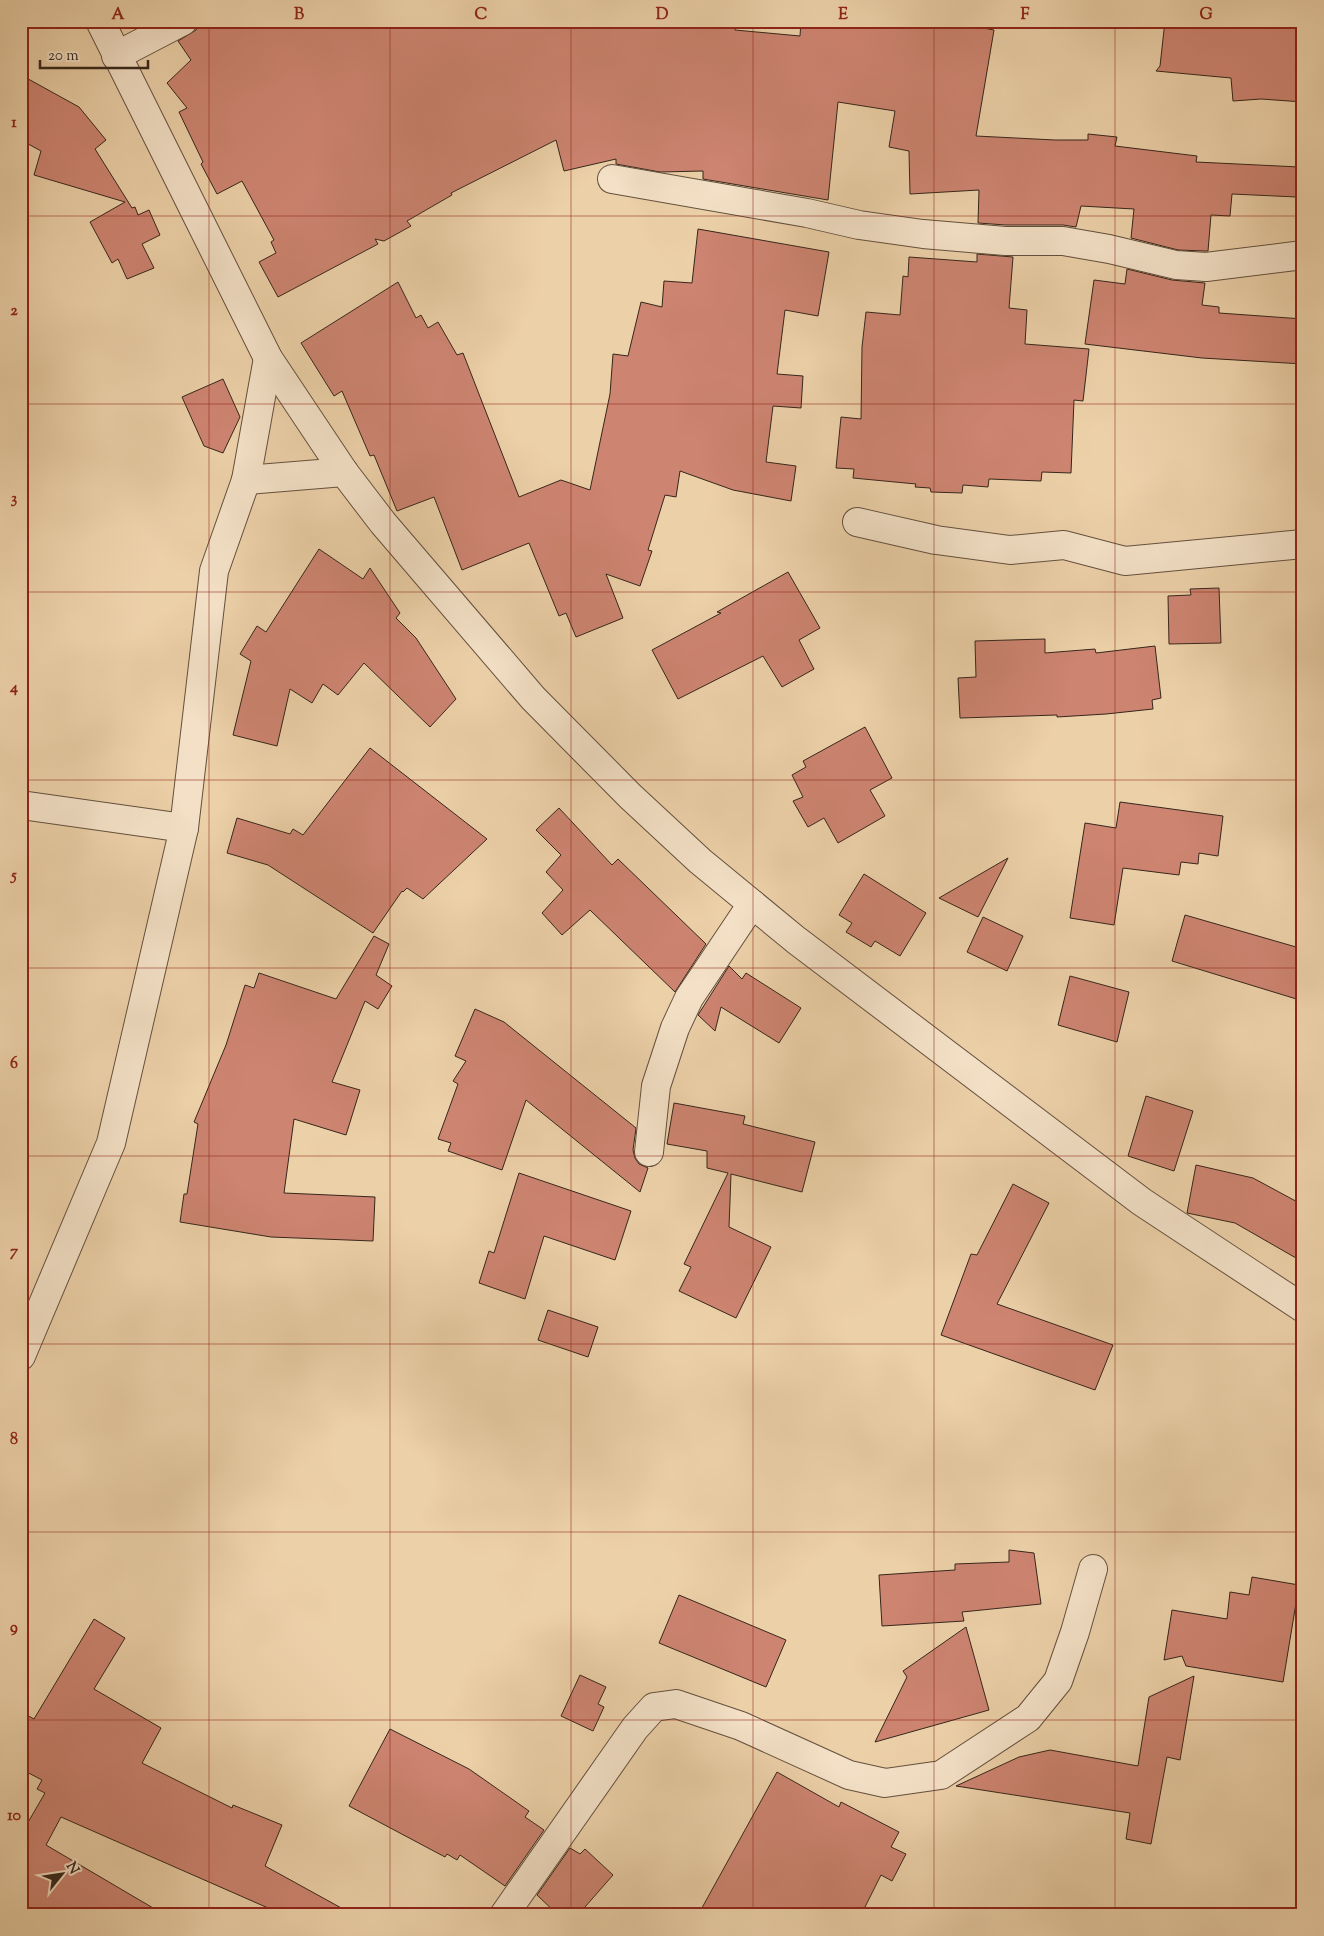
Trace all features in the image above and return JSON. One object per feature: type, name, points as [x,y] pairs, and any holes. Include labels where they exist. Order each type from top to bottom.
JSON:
[{"type":"street","points":[[100,21],[268,358],[344,472],[383,523],[533,698],[637,803],[700,861],[752,904],[828,964],[1142,1202],[1303,1308]]},
{"type":"street","points":[[116,56],[183,21]]},
{"type":"street","points":[[612,179],[807,213],[860,225],[923,234],[1005,241],[1063,241],[1108,249],[1176,265],[1206,267],[1303,255]]},
{"type":"street","points":[[21,1356],[111,1143],[184,828],[214,571],[246,480],[268,358]]},
{"type":"street","points":[[246,480],[344,472]]},
{"type":"street","points":[[857,522],[946,541],[1010,550],[1064,546],[1125,561],[1303,544]]},
{"type":"street","points":[[21,805],[184,828]]},
{"type":"street","points":[[649,1152],[656,1086],[675,1028],[689,998],[752,904]]},
{"type":"street","points":[[504,1915],[635,1728],[654,1707],[676,1704],[741,1726],[849,1775],[886,1783],[940,1776],[1028,1718],[1058,1681],[1075,1632],[1093,1569]]},
{"type":"building","points":[[199,21],[736,21],[735,30],[800,36],[801,21],[947,21],[994,30],[976,136],[1088,140],[1088,134],[1117,137],[1115,146],[1197,156],[1196,162],[1299,167],[1297,197],[1232,194],[1230,216],[1211,215],[1208,251],[1178,250],[1131,238],[1134,209],[1081,206],[1076,227],[978,223],[979,190],[910,194],[909,151],[889,147],[895,111],[838,102],[828,200],[703,179],[703,171],[660,172],[616,164],[616,159],[564,171],[556,140],[451,193],[452,195],[407,221],[411,226],[384,241],[375,239],[378,244],[278,297],[259,262],[276,253],[271,242],[274,240],[242,181],[217,194],[201,164],[203,162],[179,112],[187,108],[167,83],[191,60],[178,41],[196,30]]},
{"type":"building","points":[[1165,21],[1303,21],[1303,102],[1261,99],[1233,101],[1231,78],[1156,71],[1160,66]]},
{"type":"building","points":[[21,75],[79,107],[106,140],[95,149],[132,208],[135,207],[138,215],[149,210],[160,235],[142,244],[154,268],[127,279],[118,259],[112,263],[90,222],[125,202],[34,175],[41,151],[21,140]]},
{"type":"building","points":[[698,229],[829,252],[818,316],[785,310],[777,374],[803,376],[801,408],[773,406],[766,462],[796,466],[791,501],[733,490],[680,471],[676,497],[665,495],[648,550],[652,551],[640,586],[606,574],[623,618],[576,637],[566,613],[559,616],[529,543],[462,570],[434,497],[397,511],[374,455],[370,456],[342,391],[334,396],[301,343],[398,282],[416,318],[421,315],[428,328],[438,322],[457,355],[463,353],[519,497],[561,480],[590,490],[610,394],[613,354],[628,356],[641,302],[662,307],[664,281],[692,283]]},
{"type":"building","points":[[977,254],[1013,257],[1009,308],[1027,310],[1025,344],[1089,349],[1083,401],[1074,400],[1071,473],[1042,472],[1041,481],[989,479],[988,487],[963,485],[962,493],[931,492],[930,488],[915,487],[916,484],[853,478],[854,469],[836,468],[841,417],[861,419],[862,347],[866,312],[900,315],[903,276],[908,277],[909,257],[977,262]]},
{"type":"building","points":[[1127,269],[1172,280],[1205,283],[1202,305],[1219,307],[1219,313],[1303,319],[1303,364],[1202,358],[1085,344],[1094,280],[1125,284]]},
{"type":"building","points":[[223,379],[240,417],[223,453],[204,446],[182,397]]},
{"type":"building","points":[[319,549],[363,579],[370,568],[400,613],[396,618],[416,638],[456,699],[430,727],[364,663],[338,695],[323,684],[312,703],[290,689],[277,746],[233,735],[251,661],[240,654],[257,626],[266,632]]},
{"type":"building","points":[[788,572],[820,628],[799,640],[814,669],[782,687],[763,656],[678,699],[652,650],[721,613],[717,612]]},
{"type":"building","points":[[1219,588],[1221,643],[1169,644],[1168,596],[1191,595],[1190,589]]},
{"type":"building","points":[[1045,639],[1045,653],[1095,649],[1096,653],[1155,646],[1161,698],[1152,700],[1153,709],[1106,714],[1057,717],[1057,715],[960,718],[958,678],[976,677],[975,641]]},
{"type":"building","points":[[865,727],[892,778],[870,790],[885,816],[838,843],[824,818],[808,827],[793,801],[803,797],[792,775],[806,767],[803,761]]},
{"type":"building","points":[[370,748],[487,839],[423,899],[407,888],[402,891],[373,933],[268,865],[227,853],[237,818],[290,834],[293,829],[303,835]]},
{"type":"building","points":[[1120,802],[1223,816],[1218,856],[1199,853],[1198,864],[1181,862],[1179,875],[1123,868],[1114,925],[1070,918],[1085,823],[1116,828]]},
{"type":"building","points":[[559,808],[612,865],[618,859],[706,944],[675,992],[590,910],[562,935],[542,913],[563,890],[546,872],[561,855],[536,830]]},
{"type":"building","points":[[1008,858],[978,917],[939,898]]},
{"type":"building","points":[[864,874],[926,913],[900,956],[875,941],[871,947],[846,932],[852,923],[839,915]]},
{"type":"building","points":[[1185,915],[1303,949],[1303,1001],[1172,961]]},
{"type":"building","points":[[983,917],[1023,936],[1007,971],[967,952]]},
{"type":"building","points":[[374,936],[389,944],[376,975],[392,986],[378,1009],[365,1001],[332,1082],[360,1090],[346,1135],[294,1119],[284,1193],[375,1197],[373,1241],[271,1237],[180,1222],[184,1194],[187,1194],[198,1124],[194,1122],[226,1045],[245,985],[254,988],[259,973],[336,999]]},
{"type":"building","points":[[729,966],[742,979],[746,973],[801,1008],[779,1043],[721,1007],[715,1031],[698,1015]]},
{"type":"building","points":[[1070,976],[1129,992],[1117,1042],[1058,1025]]},
{"type":"building","points":[[475,1009],[504,1022],[636,1128],[633,1150],[635,1158],[639,1164],[648,1168],[640,1192],[526,1100],[502,1170],[448,1151],[451,1143],[438,1139],[458,1084],[453,1081],[466,1061],[455,1056]]},
{"type":"building","points":[[1146,1096],[1193,1111],[1174,1171],[1128,1156]]},
{"type":"building","points":[[674,1103],[745,1116],[743,1124],[815,1142],[802,1192],[731,1174],[729,1227],[771,1247],[736,1318],[679,1291],[691,1267],[684,1264],[728,1173],[707,1168],[707,1151],[667,1144]]},
{"type":"building","points":[[1196,1165],[1253,1178],[1303,1205],[1303,1262],[1235,1223],[1187,1213]]},
{"type":"building","points":[[519,1173],[631,1211],[615,1260],[544,1236],[525,1299],[479,1283],[489,1251],[494,1253]]},
{"type":"building","points":[[1013,1184],[1049,1203],[997,1304],[1113,1345],[1095,1390],[941,1335],[971,1254],[977,1255]]},
{"type":"building","points":[[548,1310],[598,1327],[588,1357],[538,1340]]},
{"type":"building","points":[[1009,1550],[1034,1553],[1041,1604],[962,1612],[964,1621],[882,1626],[879,1575],[955,1570],[955,1564],[1009,1562]]},
{"type":"building","points":[[1252,1577],[1299,1585],[1283,1682],[1186,1666],[1182,1656],[1164,1660],[1172,1610],[1227,1619],[1230,1592],[1249,1595]]},
{"type":"building","points":[[679,1595],[786,1640],[766,1687],[659,1643]]},
{"type":"building","points":[[94,1619],[125,1638],[94,1689],[161,1728],[142,1763],[232,1808],[233,1805],[282,1825],[265,1866],[354,1915],[284,1915],[61,1817],[46,1845],[165,1915],[44,1915],[21,1907],[21,1830],[23,1831],[45,1793],[37,1789],[42,1780],[21,1769],[21,1712],[34,1719]]},
{"type":"building","points":[[966,1627],[989,1710],[875,1742],[907,1677],[903,1671]]},
{"type":"building","points":[[580,1675],[606,1687],[598,1704],[604,1707],[593,1731],[561,1716]]},
{"type":"building","points":[[1194,1676],[1180,1760],[1167,1757],[1151,1844],[1126,1839],[1130,1813],[956,1786],[1019,1757],[1050,1750],[1138,1766],[1149,1697]]},
{"type":"building","points":[[390,1729],[469,1769],[529,1811],[525,1817],[544,1830],[505,1886],[460,1855],[457,1860],[447,1854],[445,1857],[349,1806]]},
{"type":"building","points":[[777,1772],[839,1807],[841,1802],[899,1832],[891,1847],[906,1854],[892,1881],[881,1875],[861,1915],[698,1915]]},
{"type":"building","points":[[570,1848],[580,1854],[585,1849],[613,1875],[578,1915],[558,1915],[537,1895]]}]
